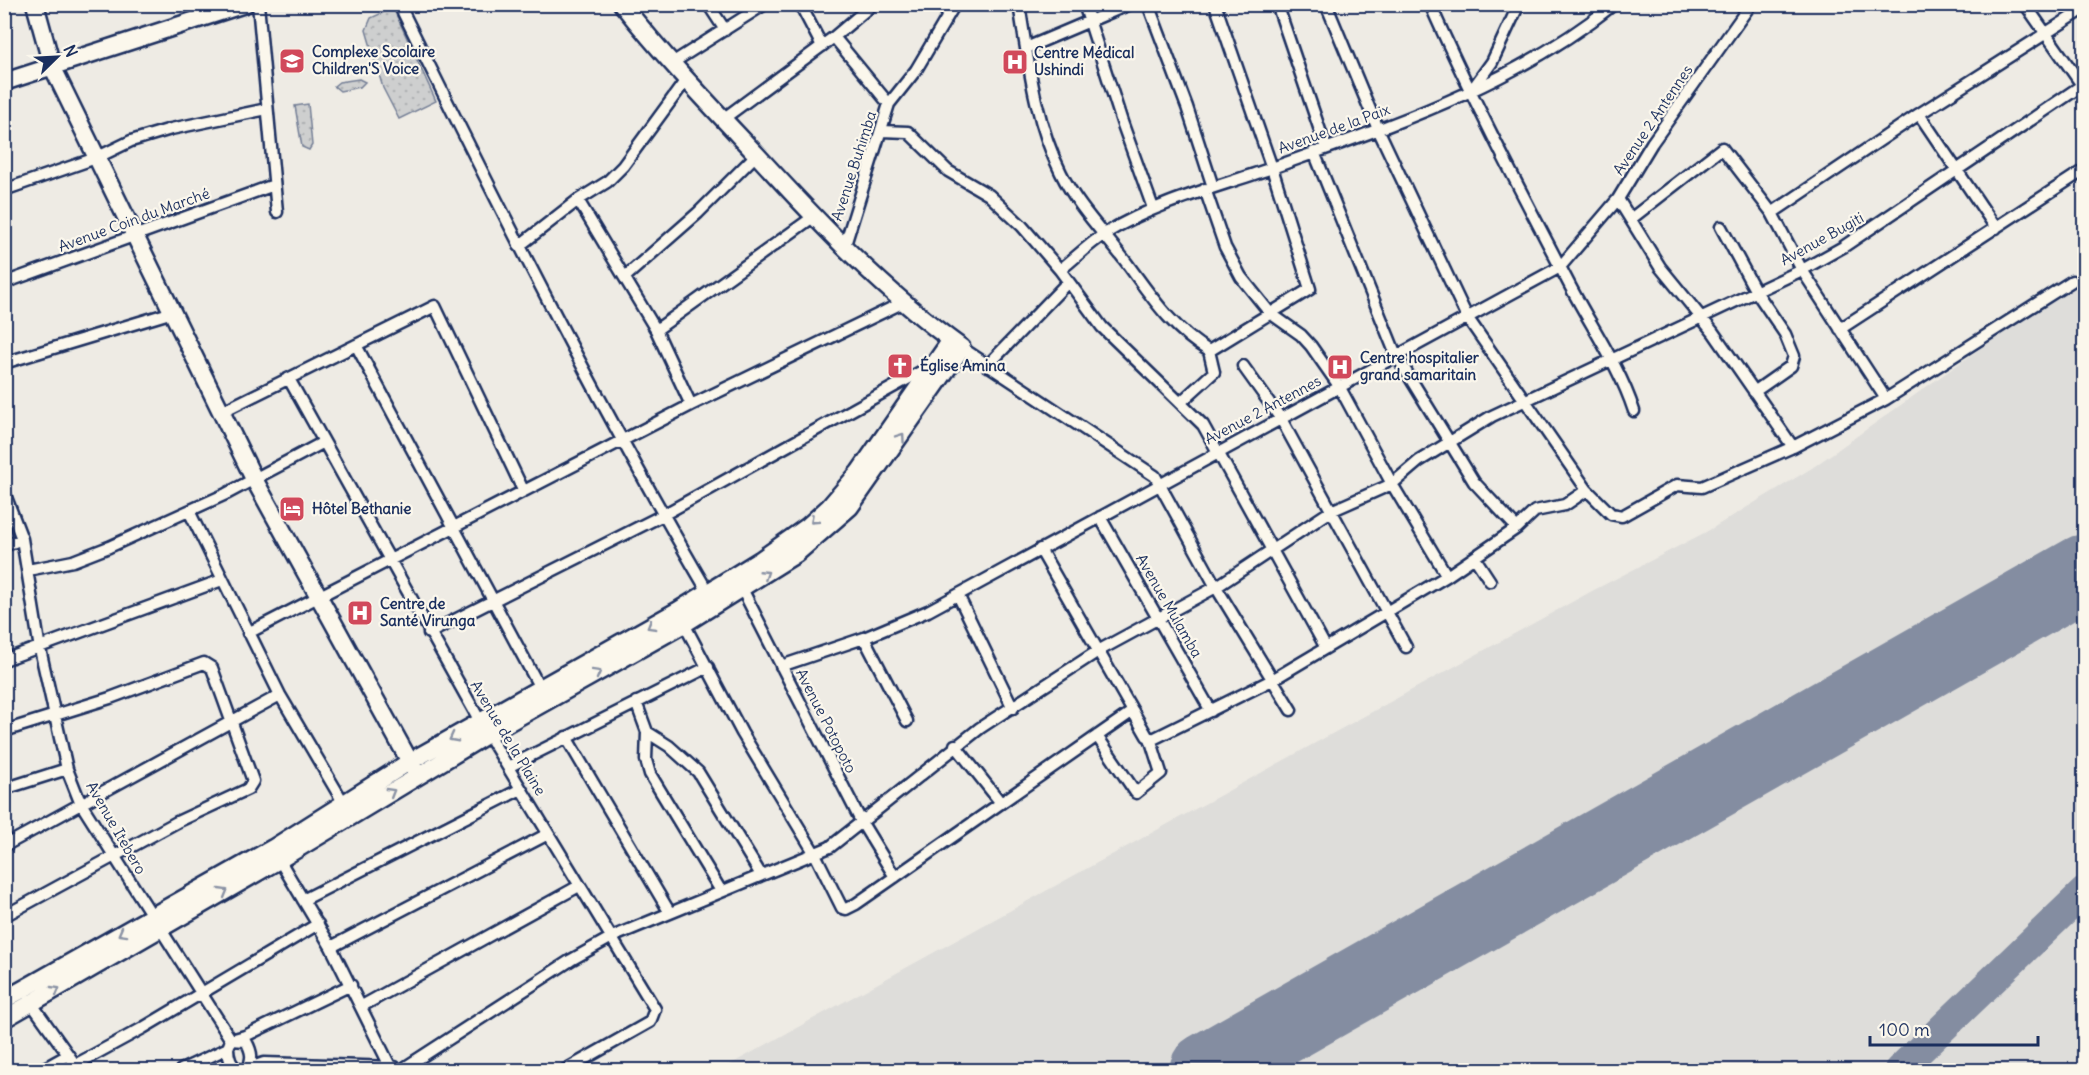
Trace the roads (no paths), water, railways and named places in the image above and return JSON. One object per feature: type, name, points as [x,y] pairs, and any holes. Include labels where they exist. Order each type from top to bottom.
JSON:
[{"type":"main road","points":[[35,4],[51,66],[254,479],[413,769]]},
{"type":"main road","points":[[4,82],[226,7],[245,4]]},
{"type":"main road","points":[[622,4],[686,80],[813,217],[902,303],[957,344]]},
{"type":"main road","points":[[843,502],[859,472],[936,363],[957,344]]},
{"type":"main road","points":[[4,1000],[106,951],[157,923],[276,854],[413,769],[739,583],[808,526],[843,502],[957,344]]},
{"type":"main road","points":[[484,728],[540,688],[681,618],[708,592],[739,583]]},
{"type":"main road","points":[[276,854],[343,802],[413,769]]},
{"type":"main road","points":[[4,1019],[33,1004],[106,951]]},
{"type":"street","points":[[258,4],[277,212]]},
{"type":"street","points":[[399,4],[519,246],[622,440],[708,592]]},
{"type":"street","points":[[708,4],[725,30]]},
{"type":"street","points":[[672,63],[725,30],[750,8],[765,4]]},
{"type":"street","points":[[800,4],[822,46]]},
{"type":"street","points":[[723,119],[834,37],[873,4]]},
{"type":"street","name":"Avenue Buhimba","points":[[844,248],[889,104],[916,70],[955,4]]},
{"type":"street","points":[[1019,4],[1041,117],[1061,174],[1165,316],[1187,338],[1209,351],[1214,372],[1181,402]]},
{"type":"street","points":[[1084,4],[1153,208]]},
{"type":"street","points":[[1026,48],[1130,4]]},
{"type":"street","points":[[1148,4],[1187,108],[1225,247],[1240,277],[1270,313],[1301,335],[1339,386],[1392,484],[1447,576]]},
{"type":"street","points":[[1209,351],[1310,289],[1272,168],[1215,4]]},
{"type":"street","points":[[1277,4],[1326,148]]},
{"type":"street","points":[[1326,4],[1378,129],[1467,317],[1587,490],[1611,514],[1622,516],[1677,484],[1702,487],[1793,447],[1886,399],[2072,281]]},
{"type":"street","points":[[1430,4],[1469,94],[1560,267],[1612,359],[1634,411]]},
{"type":"street","points":[[1469,94],[1492,62],[1519,4]]},
{"type":"street","name":"Avenue de la Paix","points":[[1060,270],[1104,234],[1153,208],[1272,168],[1469,94],[1550,50],[1614,4]]},
{"type":"street","name":"Avenue 2 Antennes","points":[[781,666],[864,638],[928,611],[1218,451],[1560,267],[1618,199],[1652,143],[1751,4]]},
{"type":"street","points":[[2025,4],[2084,86]]},
{"type":"street","points":[[1772,213],[1919,114],[2085,9]]},
{"type":"street","points":[[834,37],[889,104]]},
{"type":"street","points":[[519,246],[578,200],[607,182],[623,166],[686,80]]},
{"type":"street","name":"Avenue Bugiti","points":[[403,1069],[571,960],[612,937],[814,854],[862,823],[955,745],[1098,651],[1216,587],[1331,511],[1392,484],[1419,461],[1524,400],[1802,270],[1853,240],[2084,86]]},
{"type":"street","points":[[4,190],[96,158],[131,141],[171,129],[267,109]]},
{"type":"street","points":[[1919,114],[1996,228]]},
{"type":"street","points":[[881,131],[905,131],[912,134],[948,171],[998,202],[1060,270],[1067,283],[1102,327],[1203,425],[1326,648]]},
{"type":"street","points":[[1632,218],[1722,147],[1772,213],[1802,270],[1886,399]]},
{"type":"street","points":[[1314,152],[1396,355],[1474,482],[1517,528]]},
{"type":"street","points":[[625,277],[698,213],[756,155]]},
{"type":"street","points":[[1840,329],[2085,170]]},
{"type":"street","name":"Avenue Coin du Marché","points":[[4,284],[274,185]]},
{"type":"street","points":[[1618,199],[1632,218],[1660,267],[1701,318],[1793,447]]},
{"type":"street","points":[[578,200],[656,330],[691,405]]},
{"type":"street","points":[[656,330],[813,217]]},
{"type":"street","points":[[1721,227],[1755,290],[1785,334],[1794,356],[1791,366],[1754,392]]},
{"type":"street","points":[[987,366],[1067,283]]},
{"type":"street","points":[[248,633],[691,405],[902,303]]},
{"type":"street","points":[[221,412],[435,306],[523,490]]},
{"type":"street","points":[[4,363],[173,312]]},
{"type":"street","points":[[957,344],[987,366],[1137,461],[1160,483],[1216,587],[1291,710]]},
{"type":"street","points":[[356,345],[540,688]]},
{"type":"street","points":[[429,633],[663,515],[804,434],[936,363]]},
{"type":"street","points":[[1243,366],[1281,419],[1406,647]]},
{"type":"street","name":"Avenue de la Plaine","points":[[289,379],[484,728],[655,1009],[653,1018],[565,1071]]},
{"type":"street","points":[[28,570],[86,557],[189,511],[324,442]]},
{"type":"street","points":[[1150,738],[1157,738],[1272,680],[1447,576],[1517,528],[1535,511],[1565,505],[1587,490]]},
{"type":"street","name":"Avenue Itebero","points":[[4,492],[22,539],[40,649],[67,769],[80,802],[203,991],[230,1044],[246,1041],[252,1053],[252,1060],[244,1070]]},
{"type":"street","points":[[189,511],[280,695],[343,802]]},
{"type":"street","name":"Avenue Mulamba","points":[[1100,517],[1211,711]]},
{"type":"street","points":[[4,546],[22,539]]},
{"type":"street","points":[[1040,549],[1150,738],[1161,773],[1136,793],[1097,736]]},
{"type":"street","points":[[1475,558],[1490,581]]},
{"type":"street","points":[[4,660],[40,649],[222,580]]},
{"type":"street","name":"Avenue Potopoto","points":[[739,583],[862,823],[895,877]]},
{"type":"street","points":[[958,595],[1013,708]]},
{"type":"street","points":[[681,618],[742,733],[814,854],[842,908],[846,909],[1133,711]]},
{"type":"street","points":[[864,638],[907,721]]},
{"type":"street","points":[[4,731],[110,698],[204,663],[212,668],[253,781],[251,786],[4,916]]},
{"type":"street","points":[[508,767],[708,667]]},
{"type":"street","points":[[4,846],[80,802],[280,695]]},
{"type":"street","points":[[636,702],[647,732],[646,760],[650,774],[721,891]]},
{"type":"street","points":[[647,732],[669,746],[698,772],[761,875]]},
{"type":"street","points":[[566,737],[670,913]]},
{"type":"street","points":[[955,745],[1001,803]]},
{"type":"street","points":[[4,789],[67,769]]},
{"type":"street","points":[[303,900],[521,789]]},
{"type":"street","points":[[332,947],[548,834]]},
{"type":"street","points":[[276,854],[332,947],[390,1068]]},
{"type":"street","points":[[362,1006],[579,886]]},
{"type":"street","points":[[22,990],[77,1068],[318,924]]},
{"type":"street","points":[[182,1071],[245,1036],[351,985]]},
{"type":"street","points":[[230,1044],[228,1056],[234,1068],[244,1070],[264,1063],[403,1069]]},
{"type":"street","points":[[41,1071],[68,1055]]},
{"type":"place","name":"Complexe Scolaire Children'S Voice","points":[[292,61]]},
{"type":"place","name":"Centre Médical Ushindi","points":[[1015,62]]},
{"type":"place","name":"Église Amina","points":[[900,366]]},
{"type":"place","name":"Centre hospitalier grand samaritain","points":[[1340,367]]},
{"type":"place","name":"Hôtel Bethanie","points":[[292,509]]},
{"type":"place","name":"Centre de Santé Virunga","points":[[360,613]]}]
